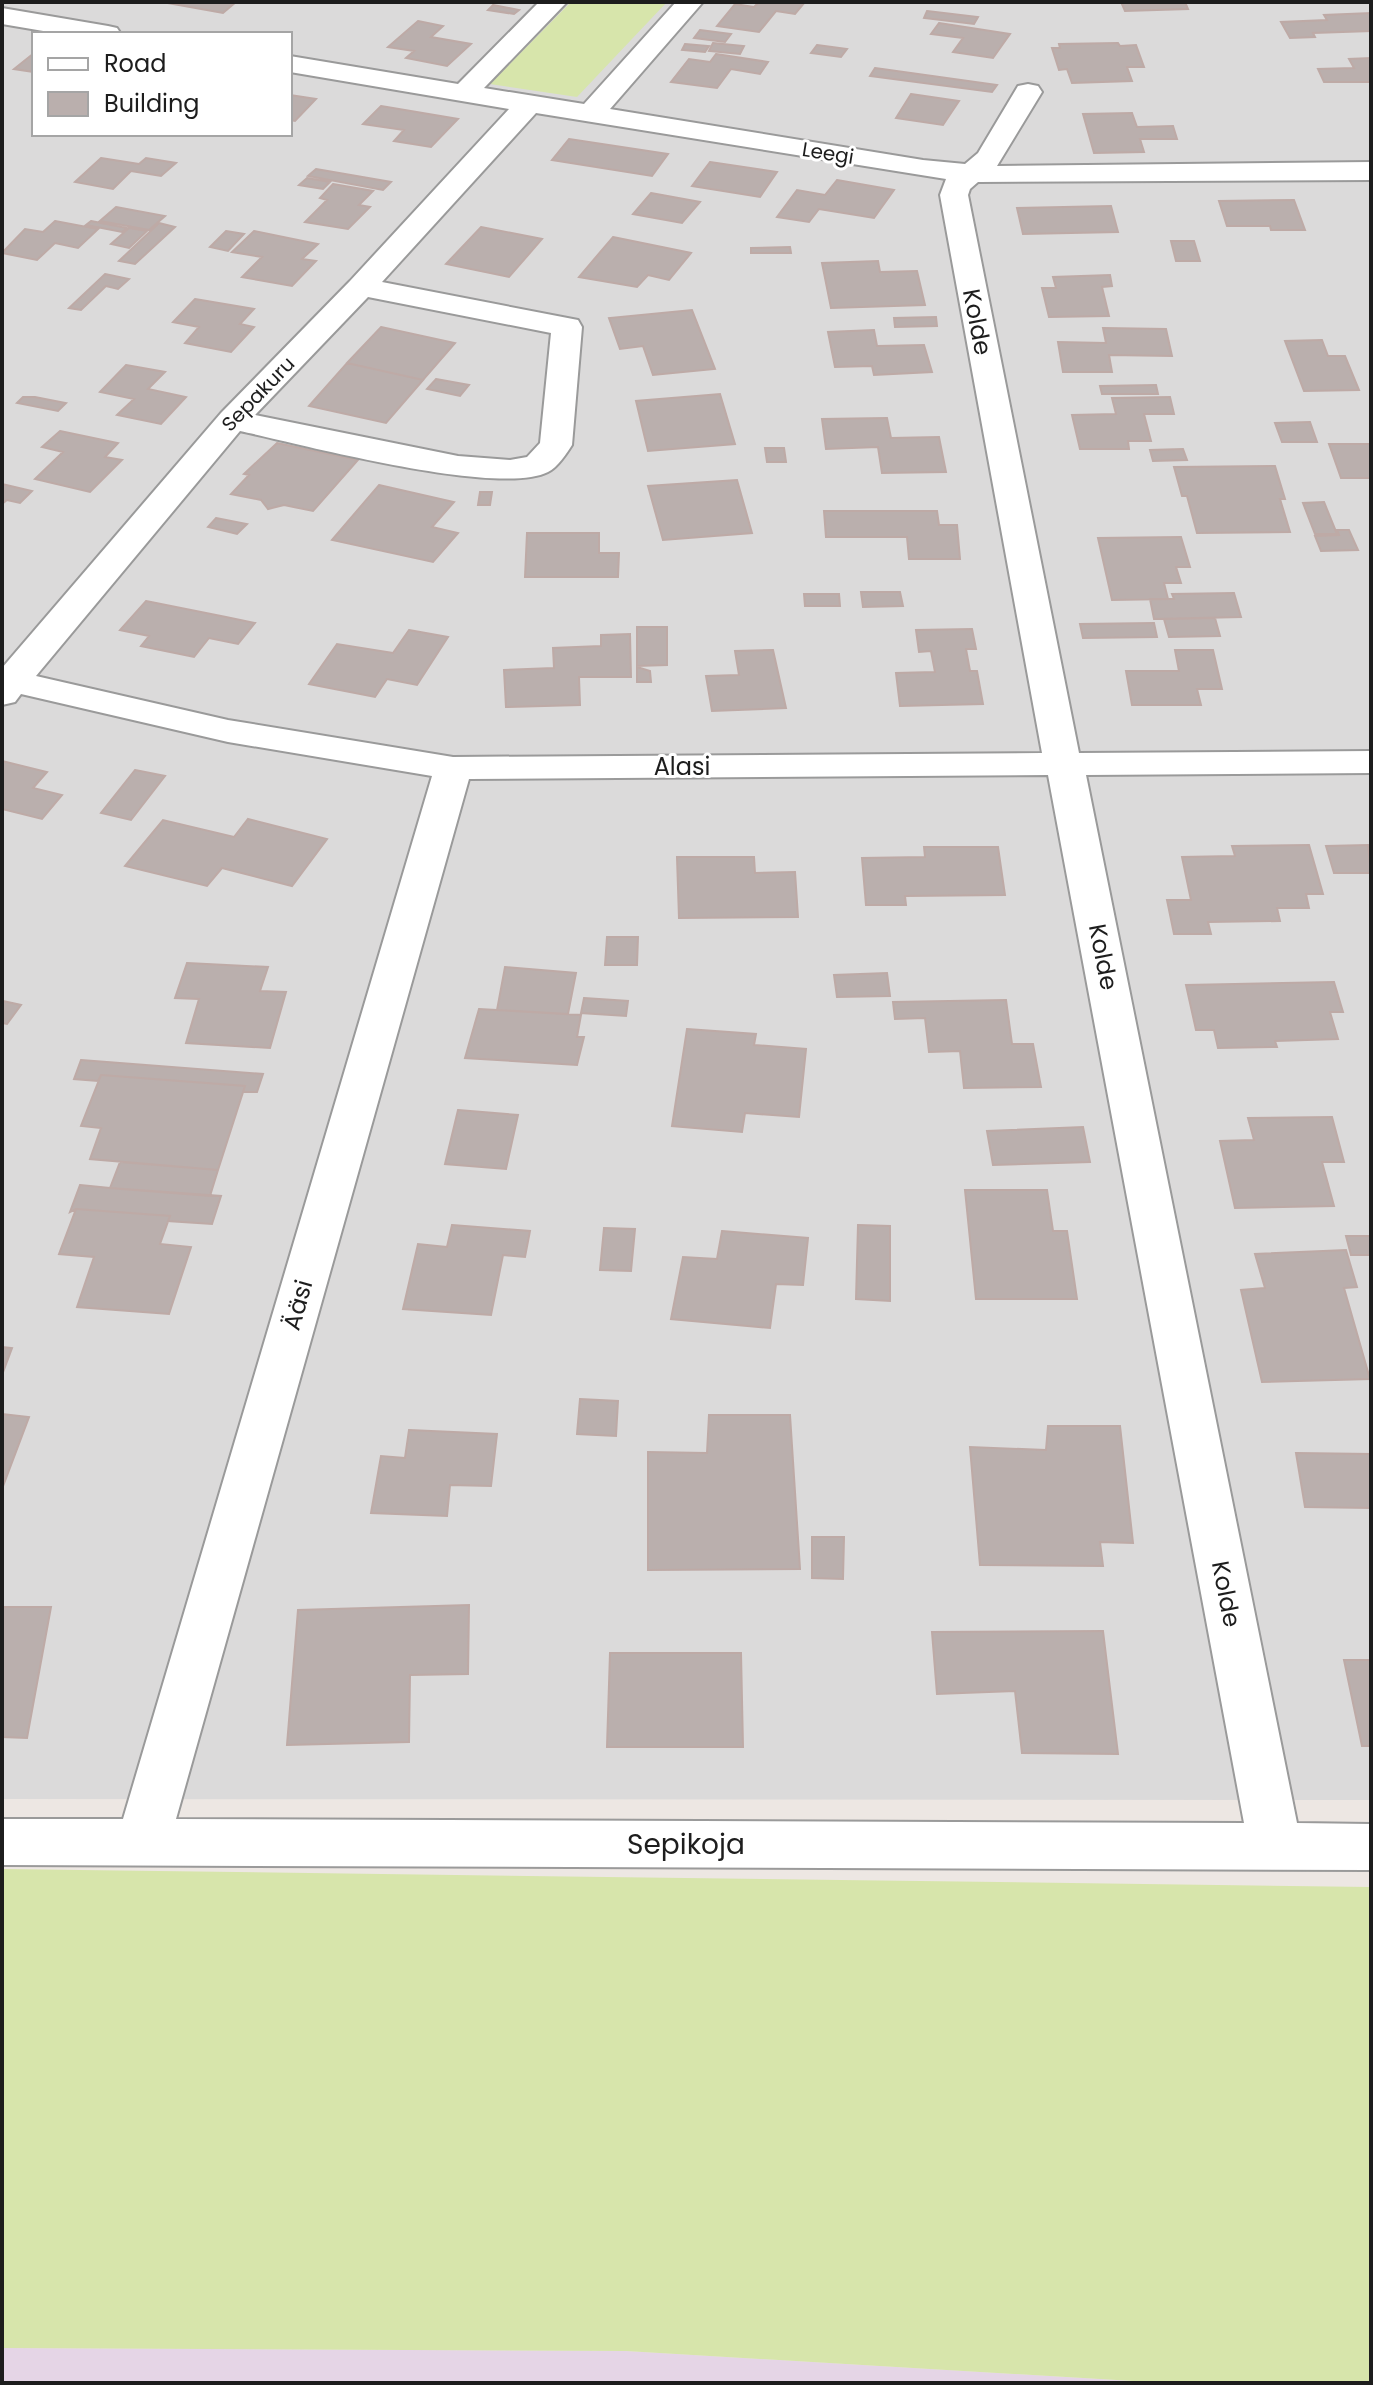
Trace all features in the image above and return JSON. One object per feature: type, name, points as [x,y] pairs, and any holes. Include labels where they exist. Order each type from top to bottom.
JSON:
[{"type":"street","points":[[465,92],[554,2]]},
{"type":"street","points":[[590,114],[690,2]]},
{"type":"street","points":[[15,18],[96,32]]},
{"type":"street","name":"Leegi","points":[[292,64],[923,169],[971,174],[1371,171]]},
{"type":"street","name":"Kolde","points":[[1028,92],[989,158],[956,186],[954,195],[1054,728],[1064,764],[1275,1847]]},
{"type":"street","name":"Sepakuru","points":[[6,685],[232,420],[361,287],[528,105]]},
{"type":"street","points":[[232,420],[458,466],[510,470],[538,465],[556,445],[567,327],[361,287]]},
{"type":"street","name":"Alasi","points":[[6,685],[228,731],[453,768],[1371,762]]},
{"type":"street","name":"Ääsi","points":[[143,1842],[453,768]]},
{"type":"street","name":"Sepikoja","points":[[2,1842],[1371,1847]]},
{"type":"shaded area","points":[[2,2],[1371,2],[1371,1800],[2,1799]]},
{"type":"shaded area","points":[[2,2348],[626,2351],[1167,2383],[2,2383]]},
{"type":"green space","points":[[571,2],[667,2],[577,97],[490,84]]},
{"type":"green space","points":[[2,1869],[1371,1887],[1371,2383],[1167,2383],[626,2351],[2,2348]]},
{"type":"building","points":[[162,2],[236,2],[223,13]]},
{"type":"building","points":[[759,2],[805,2],[795,14],[776,11],[759,32],[717,26],[735,4],[754,7]]},
{"type":"building","points":[[1121,2],[1185,2],[1188,9],[1125,11]]},
{"type":"building","points":[[493,5],[519,10],[514,14],[488,10]]},
{"type":"building","points":[[927,11],[978,17],[974,24],[924,18]]},
{"type":"building","points":[[1371,13],[1371,31],[1313,33],[1315,37],[1290,38],[1281,22],[1327,20],[1324,15]]},
{"type":"building","points":[[418,21],[443,26],[431,37],[471,44],[447,66],[406,58],[414,51],[388,47]]},
{"type":"building","points":[[939,23],[1010,34],[993,58],[953,52],[963,38],[931,34]]},
{"type":"building","points":[[700,30],[731,34],[725,42],[694,38]]},
{"type":"building","points":[[713,43],[744,46],[740,54],[709,51]]},
{"type":"building","points":[[1118,43],[1120,46],[1136,45],[1144,67],[1127,67],[1132,81],[1072,83],[1067,69],[1059,70],[1052,48],[1060,48],[1059,44]]},
{"type":"building","points":[[685,44],[709,46],[705,52],[682,50]]},
{"type":"building","points":[[817,45],[847,49],[841,57],[811,53]]},
{"type":"building","points":[[716,54],[768,62],[760,74],[731,69],[717,88],[671,82],[689,59],[710,62]]},
{"type":"building","points":[[32,55],[32,72],[14,69]]},
{"type":"building","points":[[1371,58],[1371,82],[1324,82],[1318,69],[1354,68],[1349,59]]},
{"type":"building","points":[[875,68],[997,85],[992,92],[870,76]]},
{"type":"building","points":[[911,94],[959,101],[943,125],[896,118]]},
{"type":"building","points":[[292,95],[316,99],[295,121],[292,120]]},
{"type":"building","points":[[381,106],[458,119],[431,147],[394,141],[404,130],[363,124]]},
{"type":"building","points":[[1132,113],[1137,127],[1173,126],[1177,139],[1140,139],[1144,152],[1094,153],[1083,114]]},
{"type":"building","points":[[569,139],[668,154],[652,176],[552,160]]},
{"type":"building","points":[[101,158],[139,164],[146,158],[176,163],[161,176],[131,171],[113,189],[75,182]]},
{"type":"building","points":[[710,162],[777,172],[760,197],[692,186]]},
{"type":"building","points":[[316,169],[391,182],[383,190],[308,176]]},
{"type":"building","points":[[307,178],[330,182],[323,189],[299,185]]},
{"type":"building","points":[[837,180],[894,190],[874,218],[819,209],[809,222],[777,217],[797,190],[825,195]]},
{"type":"building","points":[[333,184],[373,191],[359,205],[370,207],[348,229],[305,222],[327,200],[320,198]]},
{"type":"building","points":[[651,193],[700,202],[682,223],[633,214]]},
{"type":"building","points":[[1294,200],[1305,230],[1227,226],[1219,201]]},
{"type":"building","points":[[1111,206],[1118,232],[1023,234],[1017,208]]},
{"type":"building","points":[[116,207],[165,216],[149,230],[100,221]]},
{"type":"building","points":[[55,221],[98,229],[78,248],[55,243],[37,260],[2,253],[25,229],[43,232]]},
{"type":"building","points":[[91,221],[127,228],[122,232],[86,225]]},
{"type":"building","points":[[159,223],[175,227],[135,264],[119,261]]},
{"type":"building","points":[[481,227],[542,239],[509,277],[446,264]]},
{"type":"building","points":[[129,228],[147,231],[129,248],[111,244]]},
{"type":"building","points":[[226,231],[244,234],[228,251],[210,247]]},
{"type":"building","points":[[254,231],[318,244],[302,259],[316,261],[292,286],[242,277],[262,257],[232,252]]},
{"type":"building","points":[[613,237],[691,253],[669,280],[648,275],[637,287],[579,277]]},
{"type":"building","points":[[1171,241],[1194,241],[1200,261],[1176,261]]},
{"type":"building","points":[[790,247],[791,253],[751,253],[751,248]]},
{"type":"building","points":[[878,261],[880,272],[917,271],[925,305],[831,308],[822,263]]},
{"type":"building","points":[[105,274],[129,279],[118,289],[106,286],[81,310],[69,308]]},
{"type":"building","points":[[1110,275],[1112,286],[1102,287],[1109,316],[1049,317],[1042,288],[1056,288],[1053,277]]},
{"type":"building","points":[[195,299],[254,309],[240,324],[254,327],[231,352],[185,343],[199,327],[173,322]]},
{"type":"building","points":[[692,310],[715,369],[653,375],[643,346],[620,349],[609,318]]},
{"type":"building","points":[[936,317],[937,326],[895,327],[894,318]]},
{"type":"building","points":[[381,327],[455,343],[423,380],[347,363]]},
{"type":"building","points":[[1103,328],[1166,329],[1172,356],[1109,355],[1112,372],[1063,372],[1058,342],[1106,343]]},
{"type":"building","points":[[874,330],[877,346],[924,345],[932,372],[874,375],[872,366],[835,367],[828,332]]},
{"type":"building","points":[[1322,340],[1328,356],[1345,356],[1359,390],[1304,391],[1285,341]]},
{"type":"building","points":[[347,363],[423,380],[386,423],[309,406]]},
{"type":"building","points":[[126,365],[165,372],[148,389],[186,397],[161,424],[117,415],[134,399],[100,392]]},
{"type":"building","points":[[436,379],[469,385],[460,396],[427,389]]},
{"type":"building","points":[[1156,385],[1158,394],[1102,394],[1100,386]]},
{"type":"building","points":[[720,394],[735,444],[648,451],[636,401]]},
{"type":"building","points":[[23,397],[66,403],[58,411],[17,403]]},
{"type":"building","points":[[1170,397],[1174,414],[1144,414],[1151,441],[1128,441],[1129,449],[1080,449],[1072,415],[1116,414],[1112,398]]},
{"type":"building","points":[[887,418],[891,438],[939,437],[946,472],[882,473],[878,447],[826,449],[822,419]]},
{"type":"building","points":[[1310,422],[1317,442],[1282,442],[1275,423]]},
{"type":"building","points":[[60,431],[118,443],[105,457],[122,460],[90,492],[35,479],[63,452],[42,447]]},
{"type":"building","points":[[277,443],[358,460],[313,511],[284,505],[268,509],[261,500],[231,494],[249,475],[244,474]]},
{"type":"building","points":[[1329,444],[1371,444],[1371,478],[1341,478]]},
{"type":"building","points":[[765,448],[784,448],[786,462],[767,462]]},
{"type":"building","points":[[1183,449],[1187,460],[1153,461],[1150,450]]},
{"type":"building","points":[[1275,466],[1285,499],[1280,499],[1290,532],[1197,533],[1187,496],[1182,496],[1174,467]]},
{"type":"building","points":[[737,480],[752,533],[663,540],[648,486]]},
{"type":"building","points":[[2,484],[32,491],[20,503],[7,500],[2,504]]},
{"type":"building","points":[[379,485],[454,502],[432,527],[458,533],[433,562],[332,540]]},
{"type":"building","points":[[480,492],[492,492],[490,505],[478,505]]},
{"type":"building","points":[[1324,502],[1337,534],[1315,534],[1303,503]]},
{"type":"building","points":[[824,511],[937,511],[939,525],[957,525],[960,559],[909,559],[907,537],[826,537]]},
{"type":"building","points":[[216,518],[247,524],[237,534],[208,527]]},
{"type":"building","points":[[1337,530],[1349,530],[1358,550],[1321,551],[1315,536],[1339,535]]},
{"type":"building","points":[[527,533],[599,533],[599,553],[619,553],[618,577],[525,577]]},
{"type":"building","points":[[1181,537],[1190,567],[1176,567],[1181,583],[1164,583],[1168,599],[1112,600],[1098,538]]},
{"type":"building","points":[[861,592],[900,592],[903,606],[863,607]]},
{"type":"building","points":[[1234,593],[1241,617],[1154,619],[1150,599],[1174,599],[1172,594]]},
{"type":"building","points":[[804,594],[839,594],[840,606],[805,606]]},
{"type":"building","points":[[146,601],[255,623],[238,644],[209,638],[194,657],[141,646],[149,636],[120,630]]},
{"type":"building","points":[[1215,618],[1220,636],[1169,637],[1164,619]]},
{"type":"building","points":[[1154,623],[1157,637],[1083,638],[1080,624]]},
{"type":"building","points":[[637,627],[667,627],[667,665],[637,666]]},
{"type":"building","points":[[972,629],[976,649],[966,649],[970,671],[977,671],[983,704],[900,706],[896,673],[935,672],[931,651],[919,652],[916,630]]},
{"type":"building","points":[[409,630],[448,637],[417,685],[387,679],[375,697],[309,684],[337,644],[393,653]]},
{"type":"building","points":[[630,634],[631,677],[579,677],[580,705],[506,707],[504,670],[554,668],[553,648],[601,646],[601,635]]},
{"type":"building","points":[[773,650],[786,708],[712,711],[706,676],[739,675],[735,651]]},
{"type":"building","points":[[1175,650],[1213,650],[1222,689],[1197,689],[1201,705],[1132,705],[1126,671],[1179,671]]},
{"type":"building","points":[[637,667],[650,671],[651,682],[637,682]]},
{"type":"building","points":[[2,761],[47,772],[33,788],[62,795],[42,819],[2,809]]},
{"type":"building","points":[[135,770],[165,776],[131,820],[101,813]]},
{"type":"building","points":[[248,819],[327,839],[292,886],[222,868],[207,886],[125,866],[163,820],[234,837]]},
{"type":"building","points":[[1309,845],[1323,894],[1306,894],[1309,908],[1277,908],[1280,921],[1208,922],[1211,934],[1174,934],[1167,900],[1191,900],[1182,857],[1235,856],[1232,846]]},
{"type":"building","points":[[1368,845],[1371,873],[1334,873],[1326,846]]},
{"type":"building","points":[[924,847],[998,847],[1005,895],[905,896],[906,905],[866,905],[862,858],[925,857]]},
{"type":"building","points":[[677,857],[754,857],[755,873],[795,872],[798,917],[679,918]]},
{"type":"building","points":[[607,937],[638,937],[637,965],[605,965]]},
{"type":"building","points":[[187,963],[268,967],[260,991],[286,992],[270,1048],[186,1043],[199,999],[175,998]]},
{"type":"building","points":[[505,967],[576,973],[568,1014],[497,1010]]},
{"type":"building","points":[[887,973],[890,996],[837,997],[834,975]]},
{"type":"building","points":[[1334,982],[1343,1012],[1330,1012],[1338,1039],[1275,1041],[1277,1047],[1218,1048],[1214,1030],[1196,1030],[1186,985]]},
{"type":"building","points":[[584,998],[628,1001],[626,1016],[581,1013]]},
{"type":"building","points":[[1006,1000],[1012,1044],[1033,1044],[1041,1087],[964,1088],[960,1051],[929,1052],[925,1018],[895,1019],[893,1002]]},
{"type":"building","points":[[3,1001],[21,1005],[7,1024],[2,1023]]},
{"type":"building","points":[[479,1009],[581,1015],[577,1037],[584,1037],[577,1065],[465,1058]]},
{"type":"building","points":[[687,1029],[756,1034],[754,1045],[806,1049],[799,1117],[745,1113],[742,1132],[672,1126]]},
{"type":"building","points":[[81,1060],[263,1074],[257,1092],[243,1092],[245,1086],[101,1075],[98,1081],[74,1079]]},
{"type":"building","points":[[101,1075],[245,1086],[218,1170],[90,1159],[101,1128],[81,1126]]},
{"type":"building","points":[[458,1110],[518,1115],[506,1169],[445,1164]]},
{"type":"building","points":[[1332,1117],[1344,1162],[1322,1162],[1334,1206],[1235,1208],[1220,1141],[1254,1140],[1248,1118]]},
{"type":"building","points":[[1083,1127],[1090,1162],[993,1165],[987,1131]]},
{"type":"building","points":[[120,1162],[218,1170],[210,1196],[110,1188]]},
{"type":"building","points":[[80,1185],[221,1196],[212,1224],[168,1221],[170,1216],[76,1209],[70,1212]]},
{"type":"building","points":[[965,1190],[1047,1190],[1053,1231],[1067,1231],[1077,1299],[976,1299]]},
{"type":"building","points":[[76,1209],[170,1216],[160,1244],[191,1247],[169,1314],[77,1307],[94,1257],[59,1254]]},
{"type":"building","points":[[452,1225],[530,1231],[525,1257],[503,1255],[491,1315],[403,1309],[418,1244],[447,1247]]},
{"type":"building","points":[[858,1225],[890,1226],[890,1301],[856,1299]]},
{"type":"building","points":[[604,1228],[635,1229],[631,1271],[600,1270]]},
{"type":"building","points":[[722,1231],[808,1238],[803,1285],[776,1284],[770,1328],[671,1319],[683,1257],[717,1259]]},
{"type":"building","points":[[1346,1236],[1371,1236],[1371,1255],[1351,1255]]},
{"type":"building","points":[[1346,1250],[1357,1287],[1344,1288],[1370,1379],[1262,1382],[1241,1290],[1265,1288],[1255,1254]]},
{"type":"building","points":[[2,1347],[12,1348],[2,1375]]},
{"type":"building","points":[[580,1399],[618,1401],[616,1436],[577,1434]]},
{"type":"building","points":[[2,1414],[29,1417],[2,1489]]},
{"type":"building","points":[[709,1415],[790,1415],[800,1569],[648,1570],[648,1452],[707,1453]]},
{"type":"building","points":[[1048,1426],[1120,1426],[1133,1543],[1100,1542],[1103,1566],[980,1565],[970,1447],[1046,1450]]},
{"type":"building","points":[[409,1430],[497,1434],[491,1486],[450,1485],[447,1516],[371,1513],[381,1456],[405,1458]]},
{"type":"building","points":[[1296,1453],[1371,1454],[1371,1508],[1305,1507]]},
{"type":"building","points":[[812,1537],[844,1537],[843,1579],[812,1578]]},
{"type":"building","points":[[469,1605],[468,1674],[410,1675],[409,1742],[287,1745],[298,1610]]},
{"type":"building","points":[[2,1607],[51,1607],[27,1738],[2,1737]]},
{"type":"building","points":[[1103,1631],[1118,1754],[1022,1753],[1015,1691],[937,1694],[932,1632]]},
{"type":"building","points":[[610,1653],[741,1653],[743,1747],[607,1747]]},
{"type":"building","points":[[1344,1660],[1371,1660],[1371,1746],[1362,1746]]}]
